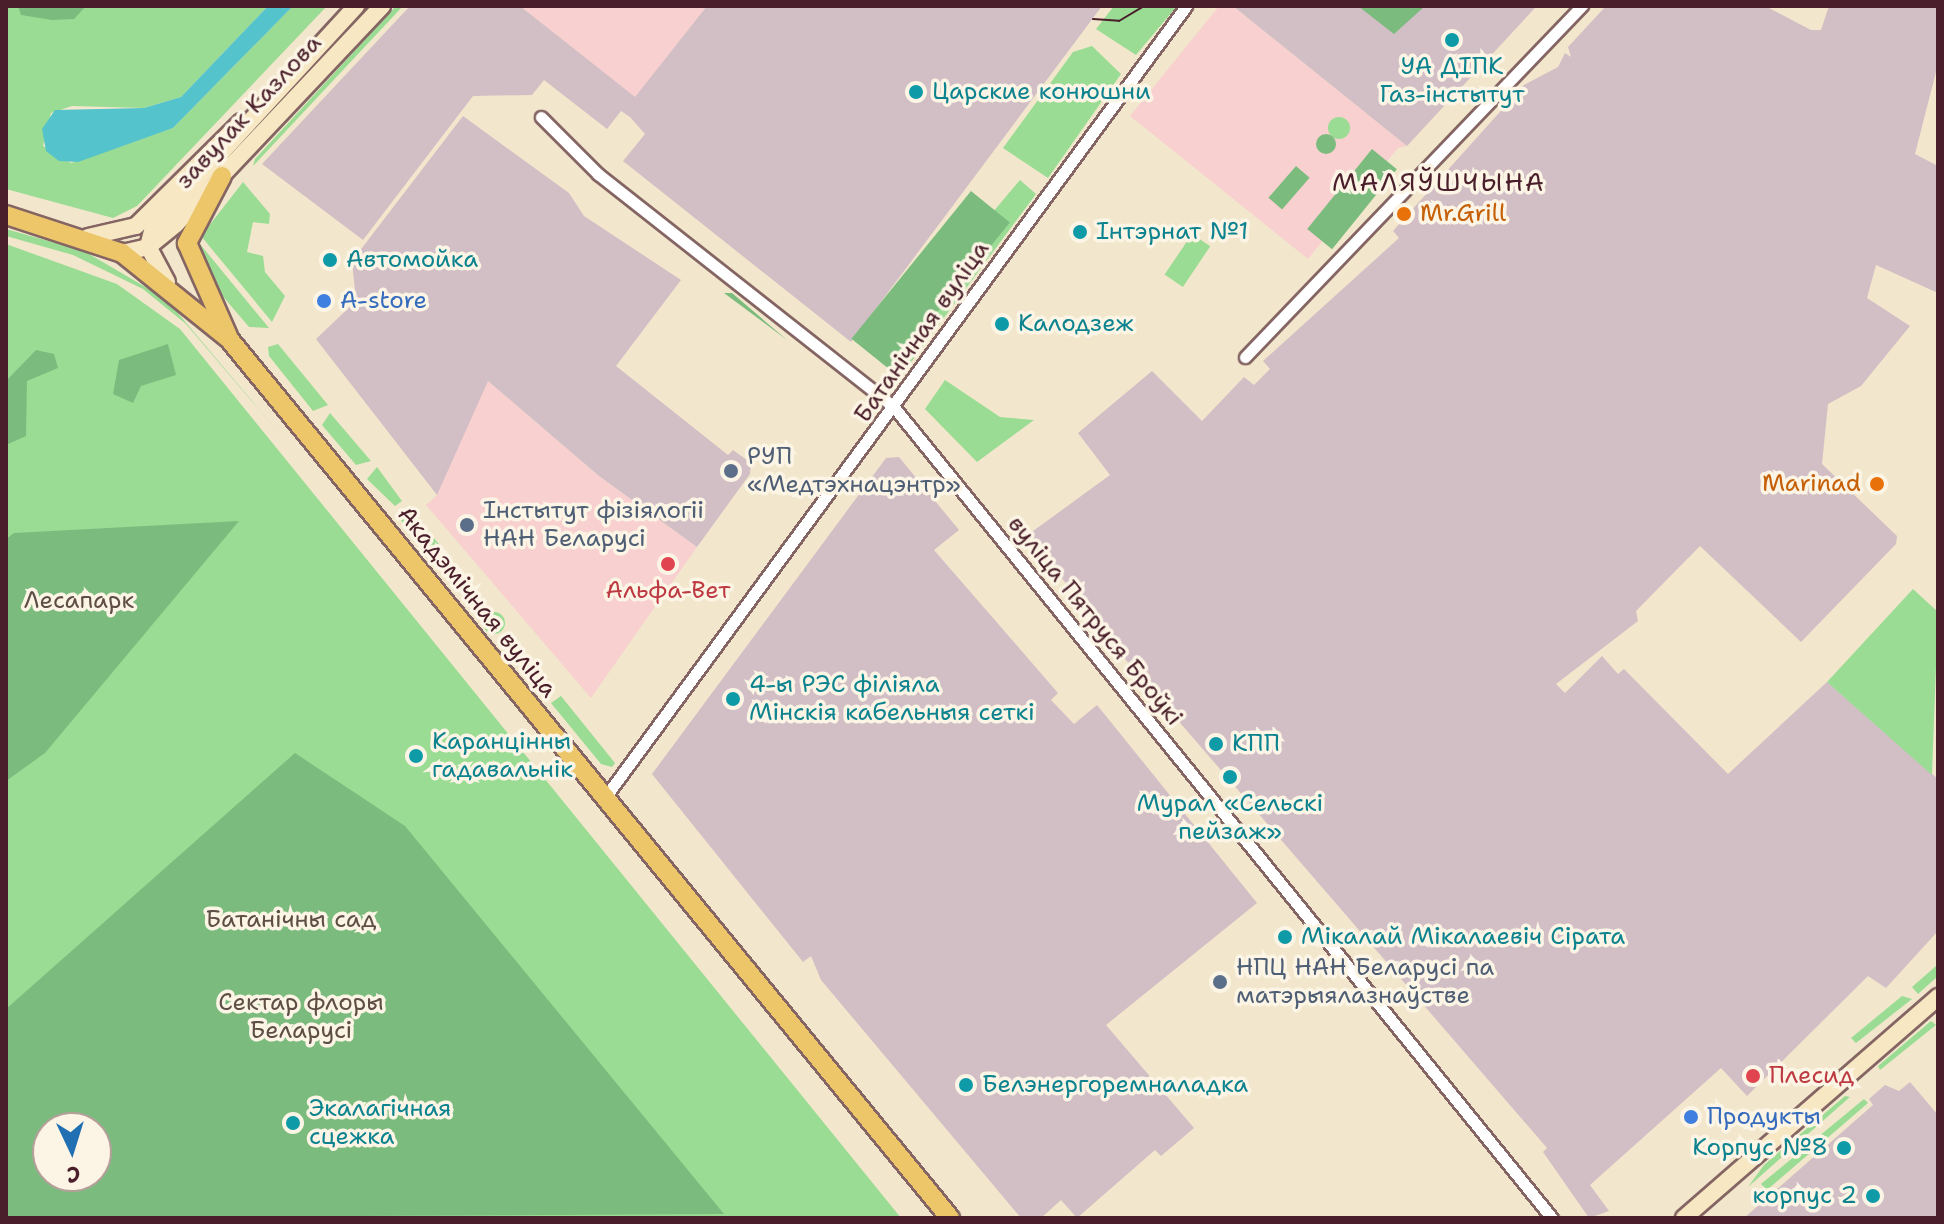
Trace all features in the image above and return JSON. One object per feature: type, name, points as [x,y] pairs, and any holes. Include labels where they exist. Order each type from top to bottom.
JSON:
[{"type":"main road","name":"завулак Казлова","points":[[148,247],[153,227],[356,6]]},
{"type":"main road","name":"завулак Казлова","points":[[148,247],[222,176],[382,6]]},
{"type":"main road","name":"завулак Казлова","points":[[88,237],[136,226],[267,101]]},
{"type":"main road","points":[[222,176],[187,243],[229,339]]},
{"type":"main road","name":"Акадэмічная вуліца","points":[[6,215],[88,237],[122,253],[167,282],[229,339],[950,1218]]},
{"type":"main road","points":[[122,253],[148,247],[167,282]]},
{"type":"main road","points":[[1684,1218],[1938,997]]},
{"type":"street","name":"Батанічная вуліца","points":[[606,796],[1186,6]]},
{"type":"street","points":[[1245,357],[1582,6]]},
{"type":"street","name":"вуліца Пятруся Броўкі","points":[[541,117],[598,174],[893,406],[1552,1218]]},
{"type":"shaded area","points":[[410,6],[520,6],[635,97],[707,6],[1102,6],[851,342],[623,161],[645,134],[630,117],[621,111],[607,129],[544,80],[532,95],[473,96],[363,240],[262,164]]},
{"type":"shaded area","points":[[520,6],[707,6],[635,98]]},
{"type":"shaded area","points":[[1219,6],[1233,6],[1407,146],[1398,148],[1308,259],[1130,116]]},
{"type":"shaded area","points":[[1233,6],[1534,6],[1535,8],[1407,146]]},
{"type":"shaded area","points":[[1606,6],[1765,6],[1811,30],[1821,30],[1829,6],[1938,6],[1938,64],[1915,154],[1938,166],[1938,293],[1876,265],[1867,298],[1910,326],[1861,386],[1828,404],[1822,464],[1897,536],[1896,544],[1801,642],[1700,546],[1636,611],[1638,621],[1556,684],[1565,693],[1602,656],[1618,674],[1624,669],[1728,774],[1827,682],[1938,779],[1938,931],[1886,988],[1868,976],[1747,1096],[1721,1068],[1590,1185],[1609,1211],[1589,1218],[1543,1152],[1547,1148],[1106,637],[1029,534],[1110,475],[1078,433],[1152,371],[1202,421],[1244,377],[1254,385],[1270,369],[1263,361],[1399,238],[1393,231],[1524,85],[1558,67],[1565,53],[1571,57],[1568,47]]},
{"type":"shaded area","points":[[463,116],[569,193],[584,216],[681,280],[616,366],[728,455],[733,450],[751,463],[750,474],[697,547],[599,476],[488,381],[437,495],[316,339],[356,301],[352,261]]},
{"type":"shaded area","points":[[487,380],[599,476],[697,547],[591,698],[426,505],[437,495]]},
{"type":"shaded area","points":[[899,457],[959,530],[934,550],[1058,693],[1051,700],[1074,724],[1097,705],[1257,903],[1106,1025],[1194,1128],[1161,1156],[1155,1150],[1077,1218],[1061,1200],[1041,1218],[1021,1218],[821,980],[811,956],[803,962],[652,774],[886,458]]},
{"type":"shaded area","points":[[1910,1082],[1938,1115],[1938,1218],[1744,1218],[1873,1105],[1869,1099],[1885,1085],[1899,1091]]},
{"type":"green space","points":[[6,6],[268,6],[181,97],[144,108],[72,106],[51,113],[43,146],[71,163],[173,128],[293,6],[327,6],[137,206],[113,218],[6,189]]},
{"type":"green space","points":[[18,6],[86,6],[74,19],[52,20],[21,15]]},
{"type":"green space","points":[[365,6],[370,6],[198,191],[224,158]]},
{"type":"green space","points":[[396,6],[403,6],[253,166],[255,159]]},
{"type":"green space","points":[[1114,6],[1177,6],[1136,55],[1096,29]]},
{"type":"green space","points":[[1358,6],[1425,6],[1394,34]]},
{"type":"green space","points":[[1092,46],[1121,74],[1048,178],[1003,148],[1073,52]]},
{"type":"green space","points":[[1339,117],[1347,120],[1350,128],[1347,136],[1339,139],[1331,136],[1328,128],[1331,120]]},
{"type":"green space","points":[[1326,134],[1333,137],[1336,144],[1333,151],[1326,154],[1319,151],[1316,144],[1319,137]]},
{"type":"green space","points":[[1372,149],[1397,169],[1332,249],[1307,229]]},
{"type":"green space","points":[[1296,166],[1310,178],[1282,210],[1268,198]]},
{"type":"green space","points":[[1020,180],[1036,194],[900,377],[895,374],[970,193],[993,212]]},
{"type":"green space","points":[[243,182],[270,214],[269,224],[253,222],[247,252],[263,256],[265,272],[285,296],[272,322],[201,236]]},
{"type":"green space","points":[[971,191],[1010,222],[890,370],[851,339]]},
{"type":"green space","points":[[6,229],[84,251],[166,299],[284,439],[186,324],[143,289],[73,255],[6,236]]},
{"type":"green space","points":[[1192,234],[1210,246],[1183,287],[1165,275]]},
{"type":"green space","points":[[195,238],[269,328],[249,327],[209,280]]},
{"type":"green space","name":"Батанічны сад","points":[[6,244],[117,284],[180,329],[901,1218],[6,1218]]},
{"type":"green space","points":[[724,293],[732,293],[787,340]]},
{"type":"green space","points":[[168,344],[176,375],[141,386],[133,403],[113,394],[119,360]]},
{"type":"green space","points":[[278,344],[328,405],[313,411],[269,356],[268,347]]},
{"type":"green space","points":[[36,350],[54,354],[58,368],[27,381],[26,436],[6,445],[6,381]]},
{"type":"green space","points":[[945,380],[1000,417],[1034,420],[977,462],[925,409]]},
{"type":"green space","points":[[330,413],[371,461],[356,465],[322,425]]},
{"type":"green space","points":[[377,467],[402,501],[395,506],[367,479]]},
{"type":"green space","points":[[408,506],[442,548],[431,556],[399,518]]},
{"type":"green space","name":"Лесапарк","points":[[239,521],[45,753],[6,781],[6,539],[14,533]]},
{"type":"green space","points":[[1913,589],[1938,612],[1932,775],[1827,682]]},
{"type":"green space","points":[[494,612],[502,615],[505,623],[502,631],[494,634],[486,631],[483,623],[486,615]]},
{"type":"green space","points":[[561,696],[615,763],[612,767],[601,764],[551,703]]},
{"type":"green space","name":"Сектар флоры Беларусі","points":[[295,753],[405,826],[724,1214],[6,1218],[6,1009]]},
{"type":"green space","points":[[1936,966],[1938,976],[1918,994],[1912,987]]},
{"type":"green space","points":[[1902,996],[1912,999],[1856,1043],[1851,1038]]},
{"type":"green space","points":[[1931,1021],[1936,1025],[1880,1070],[1878,1066]]},
{"type":"green space","points":[[1845,1096],[1850,1097],[1748,1187],[1764,1165]]},
{"type":"green space","points":[[1864,1099],[1868,1103],[1767,1190],[1761,1184]]},
{"type":"water","points":[[268,6],[293,6],[173,128],[78,162],[59,161],[46,151],[42,129],[55,110],[144,108],[181,97]]},
{"type":"tram line","points":[[1093,19],[1119,21],[1144,6]]},
{"type":"place","name":"УА ДІПК Газ-інстытут","points":[[1452,40]]},
{"type":"place","name":"Царские конюшни","points":[[916,92]]},
{"type":"place","name":"Mr.Grill","points":[[1404,214]]},
{"type":"place","name":"Інтэрнат №1","points":[[1080,232]]},
{"type":"place","name":"Автомойка","points":[[330,260]]},
{"type":"place","name":"А-store","points":[[324,301]]},
{"type":"place","name":"Калодзеж","points":[[1002,324]]},
{"type":"place","name":"РУП «Медтэхнацэнтр»","points":[[731,471]]},
{"type":"place","name":"Marinad","points":[[1877,484]]},
{"type":"place","name":"Інстытут фізіялогіі НАН Беларусі","points":[[467,525]]},
{"type":"place","name":"Альфа-Вет","points":[[668,564]]},
{"type":"place","name":"4-ы РЭС філіяла Мінскія кабельныя сеткі","points":[[733,699]]},
{"type":"place","name":"КПП","points":[[1216,744]]},
{"type":"place","name":"Каранцінны гадавальнік","points":[[416,756]]},
{"type":"place","name":"Мурал «Сельскі пейзаж»","points":[[1230,777]]},
{"type":"place","name":"Мікалай Мікалаевіч Сірата","points":[[1285,937]]},
{"type":"place","name":"НПЦ НАН Беларусі па матэрыялазнаўстве","points":[[1220,982]]},
{"type":"place","name":"Плесид","points":[[1753,1076]]},
{"type":"place","name":"Белэнергоремналадка","points":[[966,1085]]},
{"type":"place","name":"Продукты","points":[[1691,1117]]},
{"type":"place","name":"Экалагічная сцежка","points":[[293,1123]]},
{"type":"place","name":"Корпус №8","points":[[1844,1148]]},
{"type":"place","name":"корпус 2","points":[[1873,1196]]},
{"type":"district","name":"МАЛЯЎШЧЫНА","points":[[1439,182]]}]
